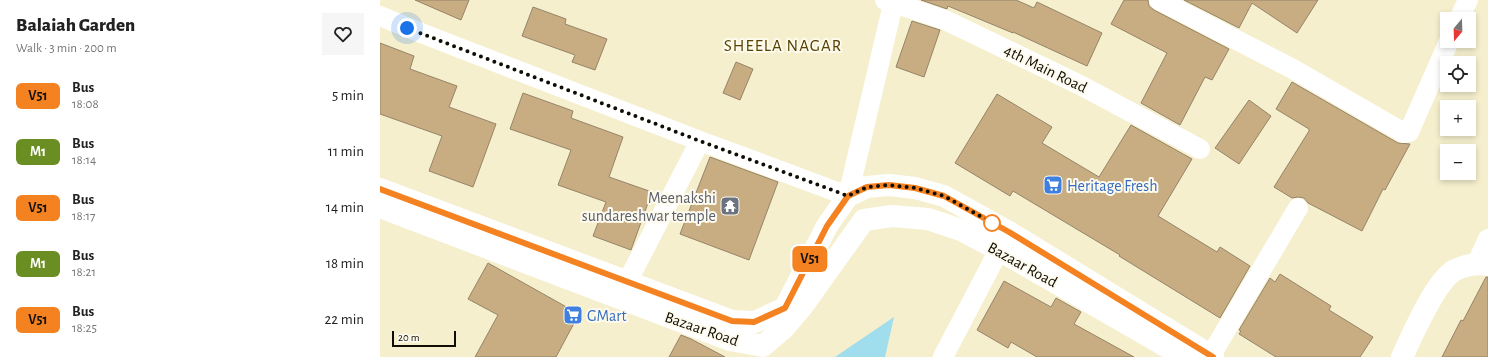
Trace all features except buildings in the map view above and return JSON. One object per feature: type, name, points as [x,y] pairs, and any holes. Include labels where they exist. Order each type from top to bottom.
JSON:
[{"type":"main road","name":"Bazaar Road","points":[[380,207],[623,290],[732,321],[754,322],[785,308],[827,226],[848,196],[867,187],[889,185],[915,188],[944,196],[1009,232],[1212,356]]},
{"type":"main road","name":"Bazaar Road","points":[[380,189],[623,290],[730,340],[762,352],[801,308],[864,220],[892,216],[928,219],[961,230],[1000,250],[1186,357]]},
{"type":"main road","points":[[1402,357],[1437,286],[1454,270],[1482,264]]},
{"type":"street","points":[[1158,0],[1291,68],[1406,134],[1409,132],[1446,48]]},
{"type":"street","points":[[1462,12],[1468,0]]},
{"type":"street","points":[[380,16],[700,141],[848,196],[891,1]]},
{"type":"street","name":"4th Main Road","points":[[891,1],[952,23],[1082,86],[1200,149]]},
{"type":"street","points":[[623,290],[700,141]]},
{"type":"street","points":[[1212,356],[1298,208]]},
{"type":"street","points":[[1482,264],[1488,239]]},
{"type":"street","points":[[943,357],[1000,250]]},
{"type":"water","points":[[894,317],[885,357],[835,357]]},
{"type":"bus line","name":"V51","points":[[380,189],[732,321],[754,322],[785,308],[827,226],[848,196],[867,187],[889,185],[915,188],[944,196],[1009,232],[1213,357]]},
{"type":"place","name":"Heritage Fresh","points":[[1053,185]]},
{"type":"place","name":"Meenakshi sundareshwar temple","points":[[730,206]]},
{"type":"place","name":"GMart","points":[[573,315]]},
{"type":"district","name":"SHEELA NAGAR","points":[[783,45]]},
{"type":"route","points":[[407,28],[700,141],[848,196],[867,187],[889,185],[915,188],[944,196],[996,225],[992,223]]}]
